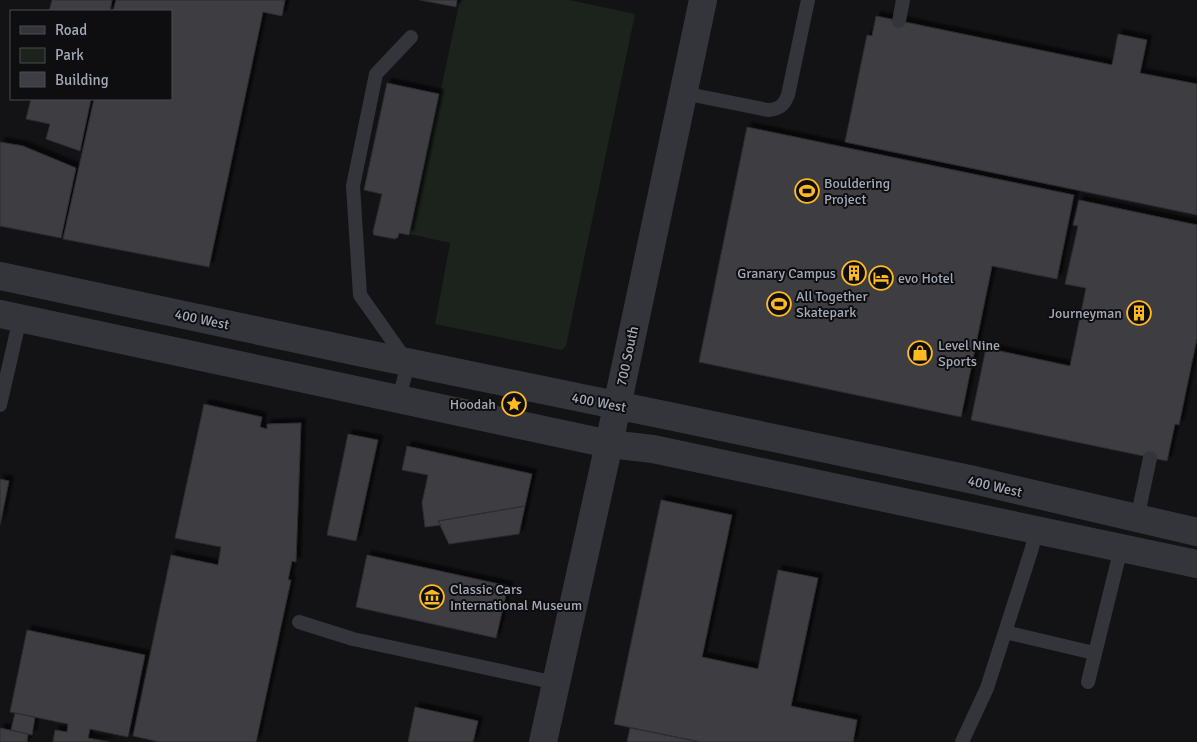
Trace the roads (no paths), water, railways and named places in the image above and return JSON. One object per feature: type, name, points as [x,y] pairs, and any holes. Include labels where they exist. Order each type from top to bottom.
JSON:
[{"type":"street","name":"700 South","points":[[544,742],[703,0]]},
{"type":"street","name":"400 West","points":[[0,276],[964,478],[1197,532]]},
{"type":"street","points":[[10,316],[609,444],[653,448],[1197,564]]},
{"type":"lane","points":[[683,93],[768,110],[775,110],[782,106],[788,95],[808,0]]},
{"type":"lane","points":[[899,21],[903,0]]},
{"type":"lane","points":[[399,399],[408,363],[360,295],[353,186],[376,74],[411,37]]},
{"type":"lane","points":[[0,405],[10,316]]},
{"type":"lane","points":[[1137,519],[1150,458]]},
{"type":"lane","points":[[962,742],[987,688],[1036,530]]},
{"type":"lane","points":[[1088,682],[1121,548]]},
{"type":"lane","points":[[299,622],[352,639],[556,682]]},
{"type":"lane","points":[[1005,632],[1094,653]]},
{"type":"place","name":"Bouldering Project","points":[[807,191]]},
{"type":"place","name":"Granary Campus","points":[[854,273]]},
{"type":"place","name":"evo Hotel","points":[[881,278]]},
{"type":"place","name":"All Together Skatepark","points":[[779,304]]},
{"type":"place","name":"Journeyman","points":[[1139,313]]},
{"type":"place","name":"Level Nine Sports","points":[[920,353]]},
{"type":"place","name":"Hoodah","points":[[514,404]]},
{"type":"place","name":"Classic Cars International Museum","points":[[432,597]]}]
